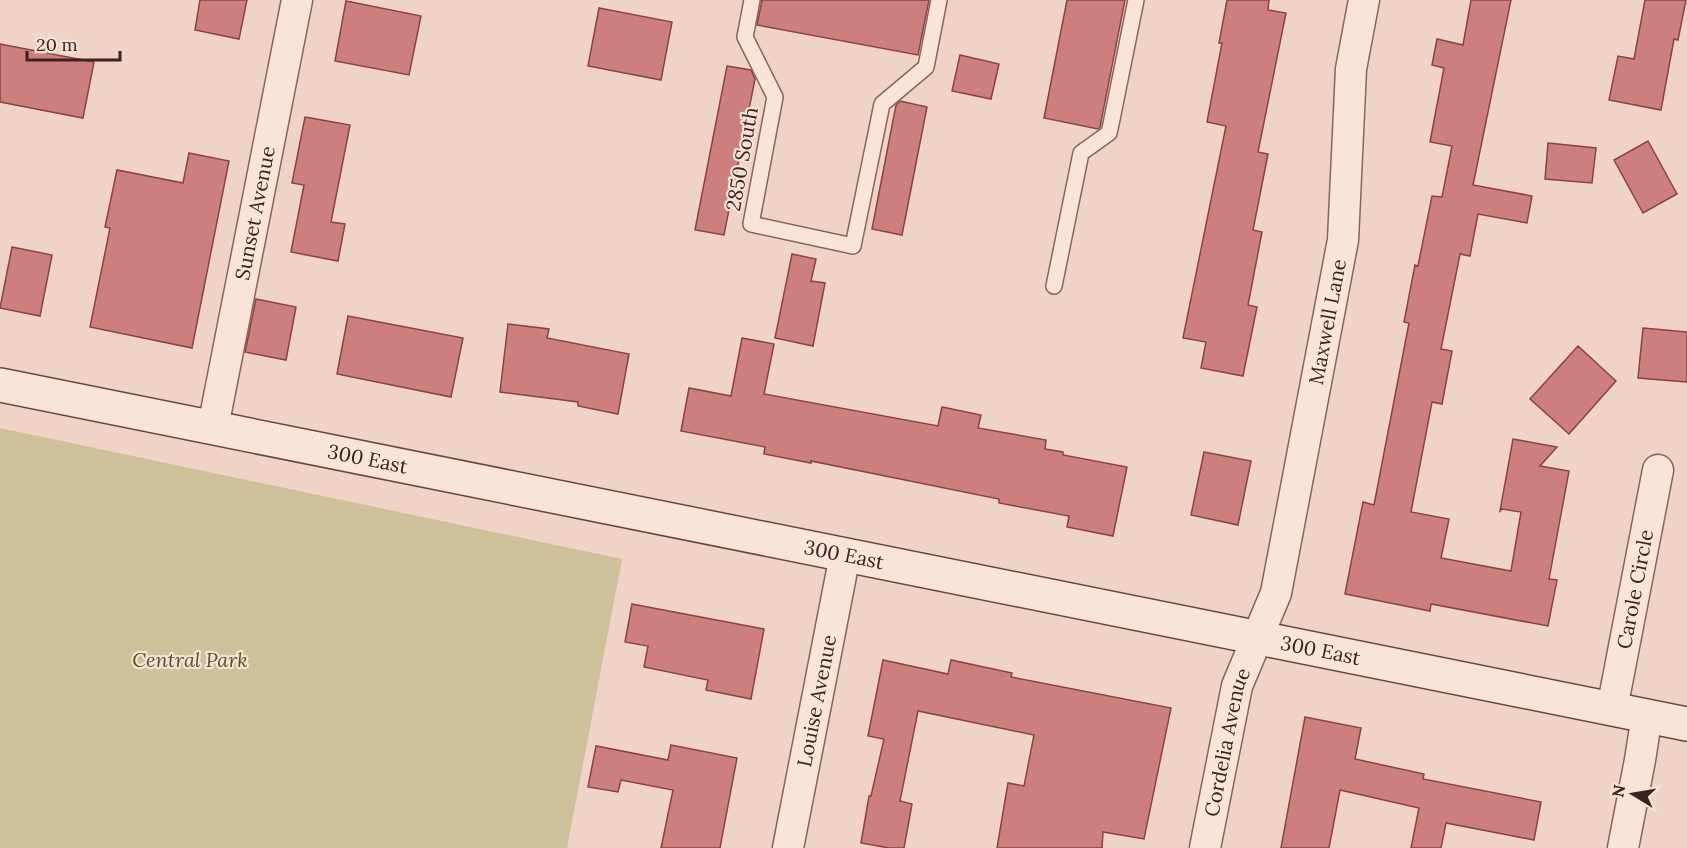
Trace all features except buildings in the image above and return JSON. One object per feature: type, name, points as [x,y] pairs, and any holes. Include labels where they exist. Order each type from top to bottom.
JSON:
[{"type":"street","name":"Sunset Avenue","points":[[213,427],[297,0]]},
{"type":"street","name":"Maxwell Lane","points":[[1257,638],[1276,593],[1343,240],[1351,69],[1364,0]]},
{"type":"street","name":"300 East","points":[[0,385],[1687,724]]},
{"type":"street","name":"Carole Circle","points":[[1612,709],[1658,470]]},
{"type":"street","name":"Louise Avenue","points":[[788,848],[845,555]]},
{"type":"street","name":"Cordelia Avenue","points":[[1205,848],[1237,686],[1257,638]]},
{"type":"street","points":[[1623,848],[1647,715]]},
{"type":"lane","name":"2850 South","points":[[752,0],[745,37],[775,97],[751,224],[853,246],[882,104],[926,67],[939,0]]},
{"type":"lane","points":[[1054,286],[1081,153],[1109,133],[1112,124],[1136,0]]},
{"type":"green space","name":"Central Park","points":[[0,428],[622,559],[567,848],[0,848]]}]
